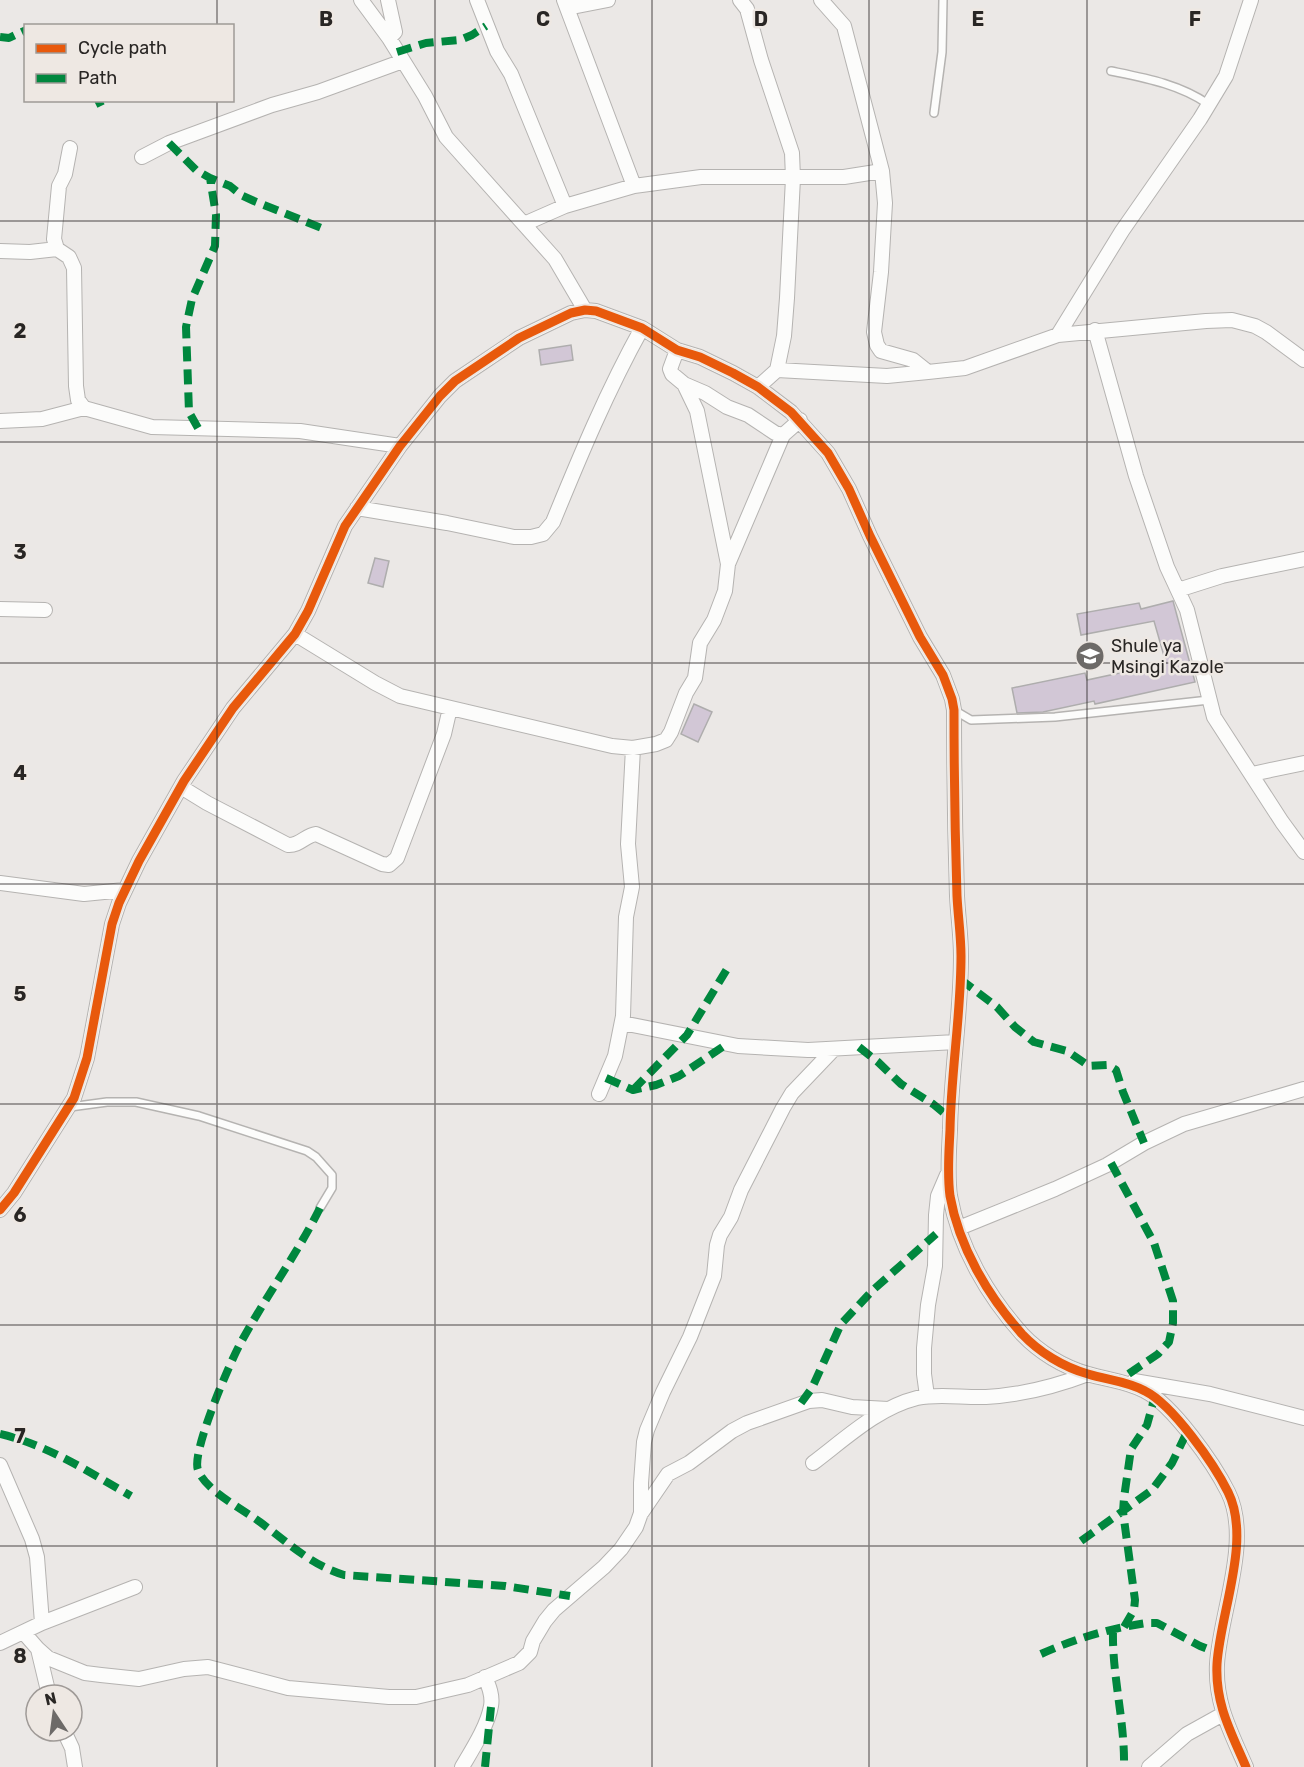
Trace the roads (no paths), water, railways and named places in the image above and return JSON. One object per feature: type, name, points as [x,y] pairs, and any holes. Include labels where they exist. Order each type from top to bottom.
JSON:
[{"type":"street","points":[[361,0],[389,38],[425,96],[446,137],[555,259],[585,310]]},
{"type":"street","points":[[388,0],[394,32],[389,38]]},
{"type":"street","points":[[477,0],[496,51],[511,74],[565,206]]},
{"type":"street","points":[[608,0],[566,4],[633,186]]},
{"type":"street","points":[[740,0],[747,9],[761,60],[792,153],[793,178],[784,336],[777,370],[758,387]]},
{"type":"street","points":[[821,0],[844,26],[882,171],[885,203],[881,272],[874,332],[877,345],[881,351],[913,360],[928,372]]},
{"type":"street","points":[[1058,335],[1110,250],[1226,76],[1251,0]]},
{"type":"street","points":[[142,157],[169,143],[272,105],[318,92],[403,61]]},
{"type":"street","points":[[70,148],[65,174],[59,186],[54,239],[57,249],[69,257],[74,268],[76,386],[78,400],[84,408]]},
{"type":"street","points":[[524,224],[565,206],[633,186],[701,177],[844,177],[882,171]]},
{"type":"street","points":[[0,251],[30,252],[57,249]]},
{"type":"street","points":[[0,1210],[14,1193],[70,1107],[81,1080],[112,924],[124,890],[181,786],[233,708],[295,634],[308,610],[334,546],[400,446],[455,381],[519,338],[553,320],[585,310],[596,311],[642,328],[677,350],[700,357],[758,387],[800,420],[828,453],[849,489],[915,627],[943,675],[954,710],[955,822],[961,954],[950,1104],[948,1173],[950,1197],[971,1258],[988,1290],[1024,1337],[1047,1356],[1088,1374],[1123,1382],[1146,1391],[1166,1407],[1211,1464],[1229,1494],[1235,1509],[1235,1551],[1217,1666],[1218,1686],[1223,1714],[1246,1767]]},
{"type":"street","points":[[777,370],[887,376],[965,368],[1058,335],[1095,330],[1232,320],[1255,326],[1266,332],[1304,360]]},
{"type":"street","points":[[357,508],[514,537],[543,534],[553,522],[592,426],[622,363],[642,328]]},
{"type":"street","points":[[1095,330],[1136,476],[1167,567],[1187,610],[1214,717],[1304,852]]},
{"type":"street","points":[[677,350],[670,369],[672,374],[684,384],[705,393],[726,407],[748,415],[775,433],[783,435]]},
{"type":"street","points":[[684,384],[699,420],[728,564]]},
{"type":"street","points":[[0,421],[42,419],[84,408],[152,427],[300,431],[400,446]]},
{"type":"street","points":[[295,634],[400,696],[612,746],[633,748],[666,740],[695,678],[700,643],[714,620],[725,591],[728,564],[783,435],[800,420]]},
{"type":"street","points":[[1178,590],[1222,576],[1304,559]]},
{"type":"street","points":[[0,609],[45,610]]},
{"type":"street","points":[[181,786],[207,803],[288,845],[294,845],[316,834],[382,864],[389,865],[396,861],[444,734],[450,708]]},
{"type":"street","points":[[599,1094],[615,1056],[622,1023],[626,917],[632,887],[628,844],[633,748]]},
{"type":"street","points":[[1252,774],[1304,763]]},
{"type":"street","points":[[0,883],[84,894],[124,890]]},
{"type":"street","points":[[622,1023],[738,1046],[834,1049],[956,1042]]},
{"type":"street","points":[[641,1513],[643,1450],[647,1430],[690,1337],[714,1276],[720,1235],[792,1093],[834,1049]]},
{"type":"street","points":[[959,1228],[1055,1190],[1107,1166],[1144,1143],[1184,1124],[1304,1089]]},
{"type":"street","points":[[927,1396],[924,1348],[935,1266],[936,1215],[938,1196],[948,1173]]},
{"type":"street","points":[[24,1633],[48,1658],[85,1673],[118,1678],[139,1679],[184,1668],[208,1667],[288,1688],[389,1697],[416,1697],[468,1685],[519,1663],[530,1652],[537,1632],[554,1610],[604,1567],[621,1549],[636,1527],[641,1513],[668,1474],[689,1463],[732,1431],[747,1423],[809,1401],[822,1400],[852,1407],[888,1408],[927,1396],[986,1397],[1030,1392],[1061,1385],[1088,1374]]},
{"type":"street","points":[[1123,1382],[1134,1381],[1210,1394],[1304,1418]]},
{"type":"street","points":[[813,1463],[888,1408]]},
{"type":"street","points":[[0,1465],[32,1539],[37,1557],[42,1623]]},
{"type":"street","points":[[0,1643],[42,1623],[135,1587]]},
{"type":"street","points":[[38,1649],[46,1683]]},
{"type":"street","points":[[462,1767],[491,1707],[490,1690],[485,1677]]},
{"type":"street","points":[[1149,1767],[1187,1734],[1223,1714]]},
{"type":"street","points":[[70,1743],[75,1767]]},
{"type":"lane","points":[[934,113],[942,52],[943,0]]},
{"type":"lane","points":[[1111,71],[1158,81],[1194,94],[1208,104]]},
{"type":"lane","points":[[954,710],[971,720],[1044,717],[1209,700]]},
{"type":"lane","points":[[70,1107],[107,1102],[136,1102],[199,1116],[307,1151],[322,1162],[332,1175],[333,1184],[320,1208]]},
{"type":"place","name":"Shule ya Msingi Kazole","points":[[1090,656]]}]
